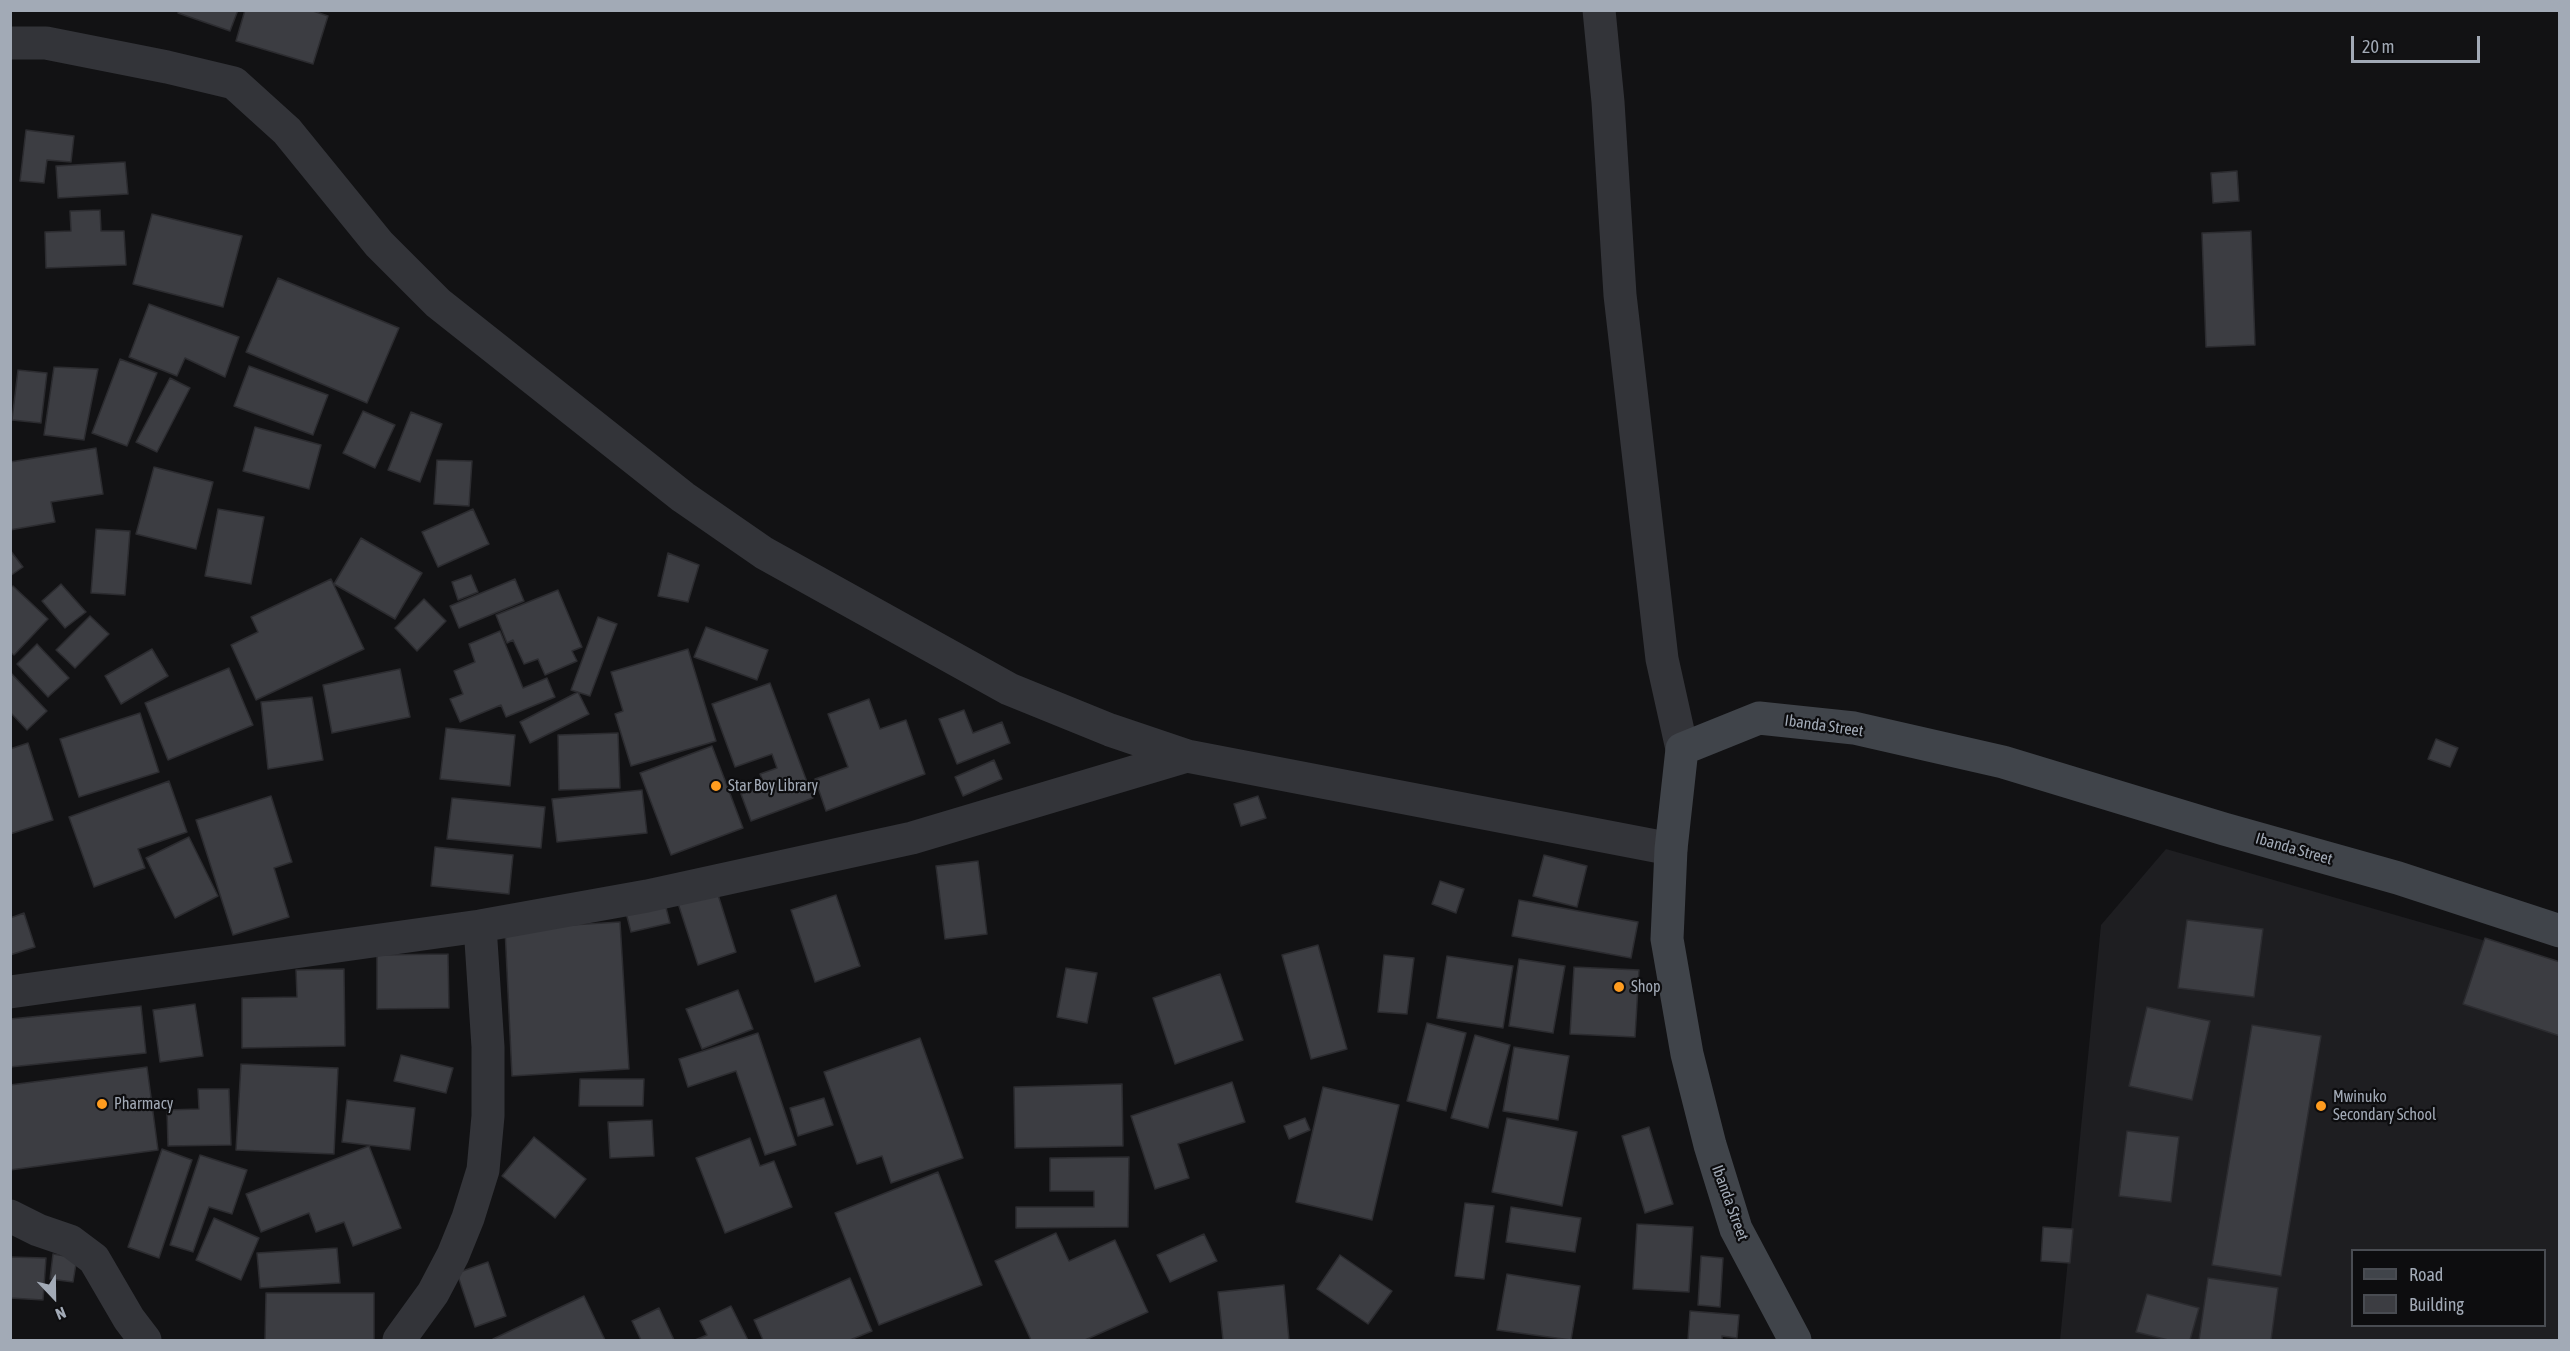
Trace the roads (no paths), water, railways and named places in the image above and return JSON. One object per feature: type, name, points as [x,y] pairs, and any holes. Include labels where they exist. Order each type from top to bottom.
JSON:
[{"type":"street","points":[[1599,10],[1608,102],[1620,295],[1662,659],[1682,749]]},
{"type":"street","points":[[10,42],[46,43],[234,83],[287,131],[379,244],[438,303],[683,497],[764,554],[1009,689],[1110,730],[1187,756],[1671,849]]},
{"type":"street","name":"Ibanda Street","points":[[1795,1341],[1736,1229],[1710,1144],[1687,1054],[1667,939],[1671,849],[1682,749],[1759,718],[1854,728],[2003,762],[2224,829],[2398,878],[2559,931]]},
{"type":"street","points":[[10,992],[480,926],[647,896],[912,838],[1187,756]]},
{"type":"street","points":[[399,1341],[433,1293],[453,1255],[468,1218],[483,1170],[488,1116],[488,1047],[480,926]]},
{"type":"street","points":[[10,1216],[38,1230],[70,1241],[94,1258],[129,1319],[145,1341]]},
{"type":"place","name":"Star Boy Library","points":[[716,786]]},
{"type":"place","name":"Shop","points":[[1619,987]]},
{"type":"place","name":"Pharmacy","points":[[102,1104]]},
{"type":"place","name":"Mwinuko Secondary School","points":[[2321,1106]]}]
